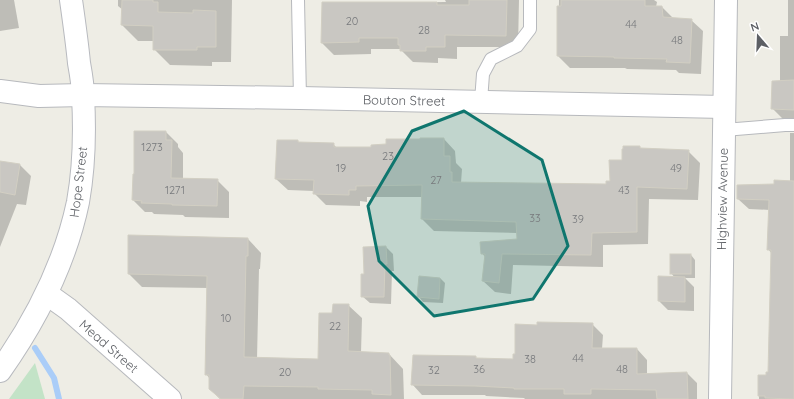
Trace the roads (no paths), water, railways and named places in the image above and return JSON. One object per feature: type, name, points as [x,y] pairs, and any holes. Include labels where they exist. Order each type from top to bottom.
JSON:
[{"type":"street","name":"Hope Street","points":[[0,371],[29,327],[47,294],[63,254],[78,202],[83,144],[83,95],[71,0]]},
{"type":"street","name":"Highview Avenue","points":[[720,399],[726,0]]},
{"type":"street","name":"Bouton Street","points":[[0,91],[39,96],[83,95],[300,98],[724,106]]},
{"type":"street","name":"Mead Street","points":[[47,294],[68,310],[166,398]]},
{"type":"lane","points":[[298,0],[300,98]]},
{"type":"lane","points":[[481,101],[483,74],[491,59],[517,46],[530,29],[530,0]]},
{"type":"lane","points":[[724,130],[794,125]]},
{"type":"waterway","points":[[35,348],[54,378],[59,399]]}]
